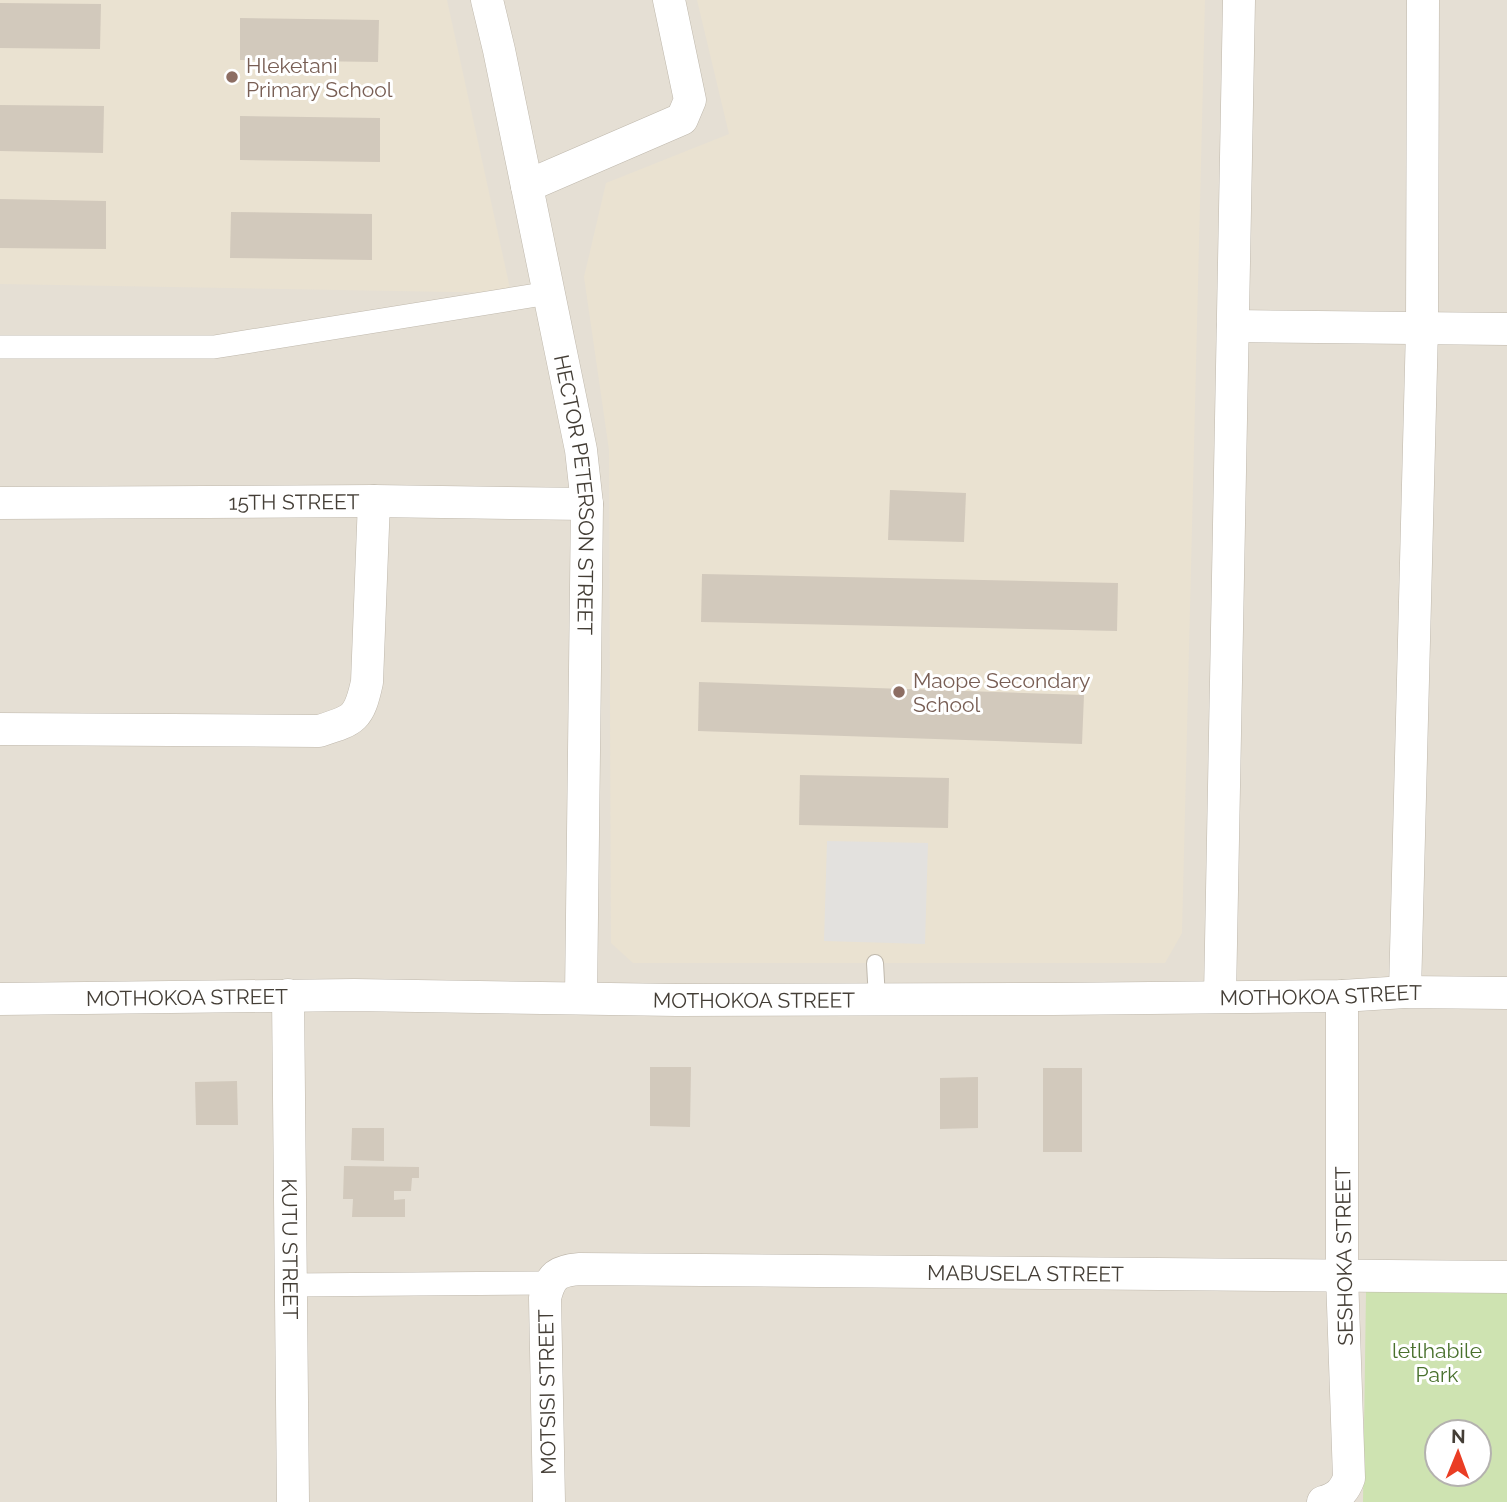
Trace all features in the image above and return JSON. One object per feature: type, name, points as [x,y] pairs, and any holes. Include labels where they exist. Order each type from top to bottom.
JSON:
[{"type":"street","name":"HECTOR PETERSON STREET","points":[[487,0],[581,450],[587,504],[581,999]]},
{"type":"street","points":[[527,186],[682,118],[690,100],[669,0]]},
{"type":"street","points":[[1220,996],[1239,0]]},
{"type":"street","points":[[1405,992],[1422,328],[1423,0]]},
{"type":"street","points":[[0,348],[214,347],[549,293]]},
{"type":"street","points":[[1233,326],[1507,329]]},
{"type":"street","points":[[0,729],[319,731],[349,721],[362,705],[367,682],[374,501]]},
{"type":"street","name":"15TH STREET","points":[[0,503],[374,501],[587,504]]},
{"type":"street","name":"MOTHOKOA STREET","points":[[0,999],[288,995],[581,999],[1054,999],[1342,996],[1405,992],[1507,993]]},
{"type":"street","name":"KUTU STREET","points":[[288,995],[292,1502]]},
{"type":"street","name":"SESHOKA STREET","points":[[1323,1502],[1333,1500],[1345,1490],[1349,1478],[1342,1276],[1342,996]]},
{"type":"street","name":"MABUSELA STREET","points":[[549,1283],[562,1270],[580,1269],[1507,1277]]},
{"type":"street","points":[[290,1285],[549,1283]]},
{"type":"street","name":"MOTSISI STREET","points":[[549,1283],[545,1298],[549,1502]]},
{"type":"lane","points":[[875,963],[877,999]]},
{"type":"shaded area","points":[[0,0],[1507,0],[1507,1502],[0,1502]]},
{"type":"shaded area","name":"Hleketani Primary School","points":[[0,0],[447,0],[511,293],[0,284]]},
{"type":"shaded area","name":"Maope Secondary School","points":[[697,0],[1205,0],[1182,933],[1165,963],[633,963],[611,943],[609,450],[584,277],[606,183],[729,134]]},
{"type":"shaded area","points":[[827,841],[928,843],[925,944],[824,941]]},
{"type":"green space","name":"letlhabile Park","points":[[1366,1291],[1507,1293],[1507,1502],[1363,1502]]},
{"type":"building","points":[[0,3],[101,4],[100,49],[0,48]]},
{"type":"building","points":[[240,18],[379,20],[378,62],[240,60]]},
{"type":"building","points":[[0,105],[104,106],[103,153],[0,151]]},
{"type":"building","points":[[240,116],[380,118],[380,162],[240,160]]},
{"type":"building","points":[[0,199],[106,201],[106,249],[0,248]]},
{"type":"building","points":[[231,212],[372,214],[372,260],[230,258]]},
{"type":"building","points":[[890,490],[966,493],[964,542],[888,540]]},
{"type":"building","points":[[702,574],[1118,583],[1117,631],[701,622]]},
{"type":"building","points":[[699,682],[1084,695],[1082,744],[698,731]]},
{"type":"building","points":[[800,775],[949,778],[948,828],[799,825]]},
{"type":"building","points":[[650,1067],[691,1067],[690,1127],[650,1126]]},
{"type":"building","points":[[1043,1068],[1082,1068],[1082,1152],[1043,1152]]},
{"type":"building","points":[[978,1077],[978,1128],[940,1129],[940,1078]]},
{"type":"building","points":[[237,1081],[238,1125],[196,1125],[195,1082]]},
{"type":"building","points":[[352,1128],[384,1128],[384,1161],[351,1160]]},
{"type":"building","points":[[344,1166],[419,1167],[419,1178],[412,1178],[411,1191],[394,1191],[394,1200],[405,1199],[405,1217],[352,1217],[353,1199],[343,1199]]},
{"type":"place","name":"Hleketani Primary School","points":[[232,77]]},
{"type":"place","name":"Maope Secondary School","points":[[899,692]]}]
